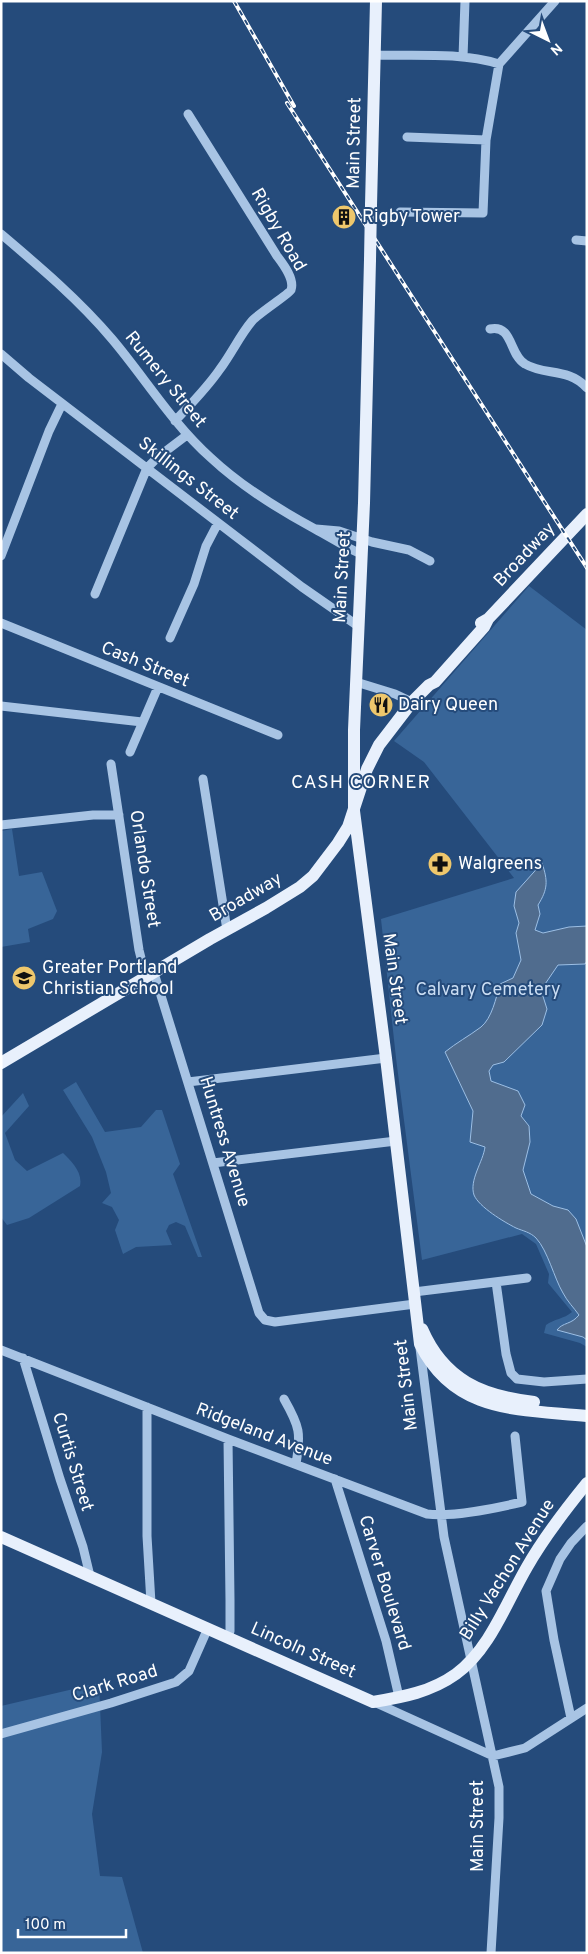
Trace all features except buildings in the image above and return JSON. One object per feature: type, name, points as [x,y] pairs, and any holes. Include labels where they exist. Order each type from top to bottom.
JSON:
[{"type":"main road","name":"Main Street","points":[[376,1],[364,503],[353,748],[354,811],[420,1344]]},
{"type":"main road","name":"Broadway","points":[[1,1063],[300,887],[313,876],[342,838],[354,811],[364,776],[379,745],[412,702],[429,685],[435,682],[484,627],[488,618],[587,514]]},
{"type":"main road","points":[[415,1303],[424,1334],[435,1353],[449,1369],[473,1387],[508,1398],[587,1408]]},
{"type":"main road","points":[[420,1344],[430,1363],[441,1375],[476,1400],[510,1408],[587,1416]]},
{"type":"main road","name":"Billy Vachon Avenue","points":[[373,1702],[432,1688],[455,1674],[472,1660],[488,1638],[527,1566],[553,1526],[587,1483]]},
{"type":"main road","name":"Lincoln Street","points":[[1,1537],[373,1702]]},
{"type":"street","points":[[463,57],[464,1]]},
{"type":"street","points":[[400,212],[483,213],[486,140],[499,64],[554,1]]},
{"type":"street","points":[[374,55],[463,57],[483,59],[499,64]]},
{"type":"street","name":"Rigby Road","points":[[176,422],[220,369],[252,321],[271,304],[287,295],[291,291],[292,284],[290,277],[188,114]]},
{"type":"street","points":[[407,137],[486,140]]},
{"type":"street","name":"Rumery Street","points":[[1,234],[51,277],[94,320],[128,359],[187,435],[211,458],[264,500],[339,544],[361,554]]},
{"type":"street","points":[[576,240],[587,240]]},
{"type":"street","points":[[490,330],[496,328],[502,330],[508,336],[514,351],[523,364],[570,376],[587,388]]},
{"type":"street","name":"Skillings Street","points":[[1,354],[62,404],[218,523],[302,587],[358,626]]},
{"type":"street","points":[[1,556],[49,431],[62,404]]},
{"type":"street","points":[[95,594],[147,468],[187,435]]},
{"type":"street","points":[[170,638],[194,584],[206,546],[218,523]]},
{"type":"street","name":"Rumery Street","points":[[316,529],[339,530],[409,550],[430,561]]},
{"type":"street","name":"Cash Street","points":[[1,623],[158,688],[278,734]]},
{"type":"street","points":[[356,682],[395,694],[412,702]]},
{"type":"street","points":[[130,752],[158,688]]},
{"type":"street","points":[[1,706],[142,722]]},
{"type":"street","name":"Orlando Street","points":[[111,764],[139,950],[150,975]]},
{"type":"street","points":[[202,779],[227,930]]},
{"type":"street","points":[[1,825],[119,815]]},
{"type":"street","name":"Huntress Avenue","points":[[150,975],[188,1082],[259,1313],[265,1320],[275,1322],[415,1303]]},
{"type":"street","points":[[188,1082],[386,1058]]},
{"type":"street","points":[[213,1162],[396,1141]]},
{"type":"street","points":[[415,1303],[496,1282],[527,1278]]},
{"type":"street","points":[[496,1282],[506,1360],[511,1373],[517,1379],[544,1382],[587,1379]]},
{"type":"street","name":"Main Street","points":[[420,1344],[448,1556],[472,1660],[500,1798],[491,1953]]},
{"type":"street","name":"Ridgeland Avenue","points":[[1,1350],[228,1439],[427,1514],[496,1508],[522,1502],[515,1436]]},
{"type":"street","name":"Curtis Street","points":[[23,1358],[83,1547],[90,1576]]},
{"type":"street","points":[[284,1399],[299,1429],[296,1464]]},
{"type":"street","points":[[147,1407],[147,1536],[151,1603]]},
{"type":"street","points":[[228,1439],[230,1631],[228,1637]]},
{"type":"street","name":"Carver Boulevard","points":[[335,1480],[386,1641],[399,1697]]},
{"type":"street","points":[[571,1718],[554,1640],[546,1590],[560,1559],[571,1543],[587,1526]]},
{"type":"street","name":"Clark Road","points":[[1,1734],[176,1682],[189,1671],[208,1628]]},
{"type":"street","name":"Lincoln Street","points":[[373,1702],[492,1756]]},
{"type":"street","points":[[492,1756],[525,1748],[587,1708]]},
{"type":"green space","name":"Calvary Cemetery","points":[[529,586],[587,630],[587,1347],[580,1343],[544,1333],[546,1325],[572,1312],[548,1283],[549,1274],[536,1244],[522,1234],[422,1260],[396,1058],[381,919],[514,878],[424,762],[394,741]]},
{"type":"green space","points":[[12,829],[19,876],[42,872],[57,911],[53,919],[28,929],[30,942],[1,947],[1,831]]},
{"type":"green space","points":[[76,1082],[105,1132],[141,1127],[156,1110],[162,1110],[180,1164],[173,1174],[202,1257],[198,1257],[185,1226],[176,1222],[169,1225],[166,1231],[172,1245],[136,1247],[123,1254],[115,1230],[119,1220],[112,1207],[102,1203],[111,1193],[106,1172],[92,1137],[63,1090]]},
{"type":"green space","points":[[23,1093],[29,1106],[5,1133],[15,1160],[27,1171],[63,1153],[73,1163],[78,1172],[80,1186],[29,1218],[7,1225],[1,1217],[1,1117]]},
{"type":"green space","points":[[99,1683],[102,1752],[92,1814],[100,1876],[122,1877],[143,1953],[1,1953],[1,1706]]},
{"type":"shaded area","points":[[542,863],[546,885],[538,905],[540,914],[535,930],[543,933],[569,927],[587,926],[587,961],[585,964],[558,965],[541,990],[547,1009],[542,1025],[504,1062],[493,1065],[489,1071],[491,1081],[518,1091],[525,1105],[521,1116],[529,1126],[530,1142],[523,1170],[531,1194],[553,1206],[568,1210],[576,1219],[587,1247],[587,1340],[583,1337],[557,1330],[579,1315],[560,1287],[540,1243],[529,1233],[492,1214],[474,1195],[473,1183],[485,1147],[470,1142],[473,1111],[445,1052],[485,1023],[493,1007],[500,984],[513,978],[521,960],[516,933],[519,923],[514,906],[516,892]]},
{"type":"railway","points":[[234,1],[294,106]]},
{"type":"railway","points":[[287,103],[587,568]]},
{"type":"place","name":"Rigby Tower","points":[[344,217]]},
{"type":"place","name":"Dairy Queen","points":[[381,705]]},
{"type":"place","name":"Walgreens","points":[[440,864]]},
{"type":"place","name":"Greater Portland Christian School","points":[[24,978]]},
{"type":"district","name":"CASH CORNER","points":[[361,783]]}]
